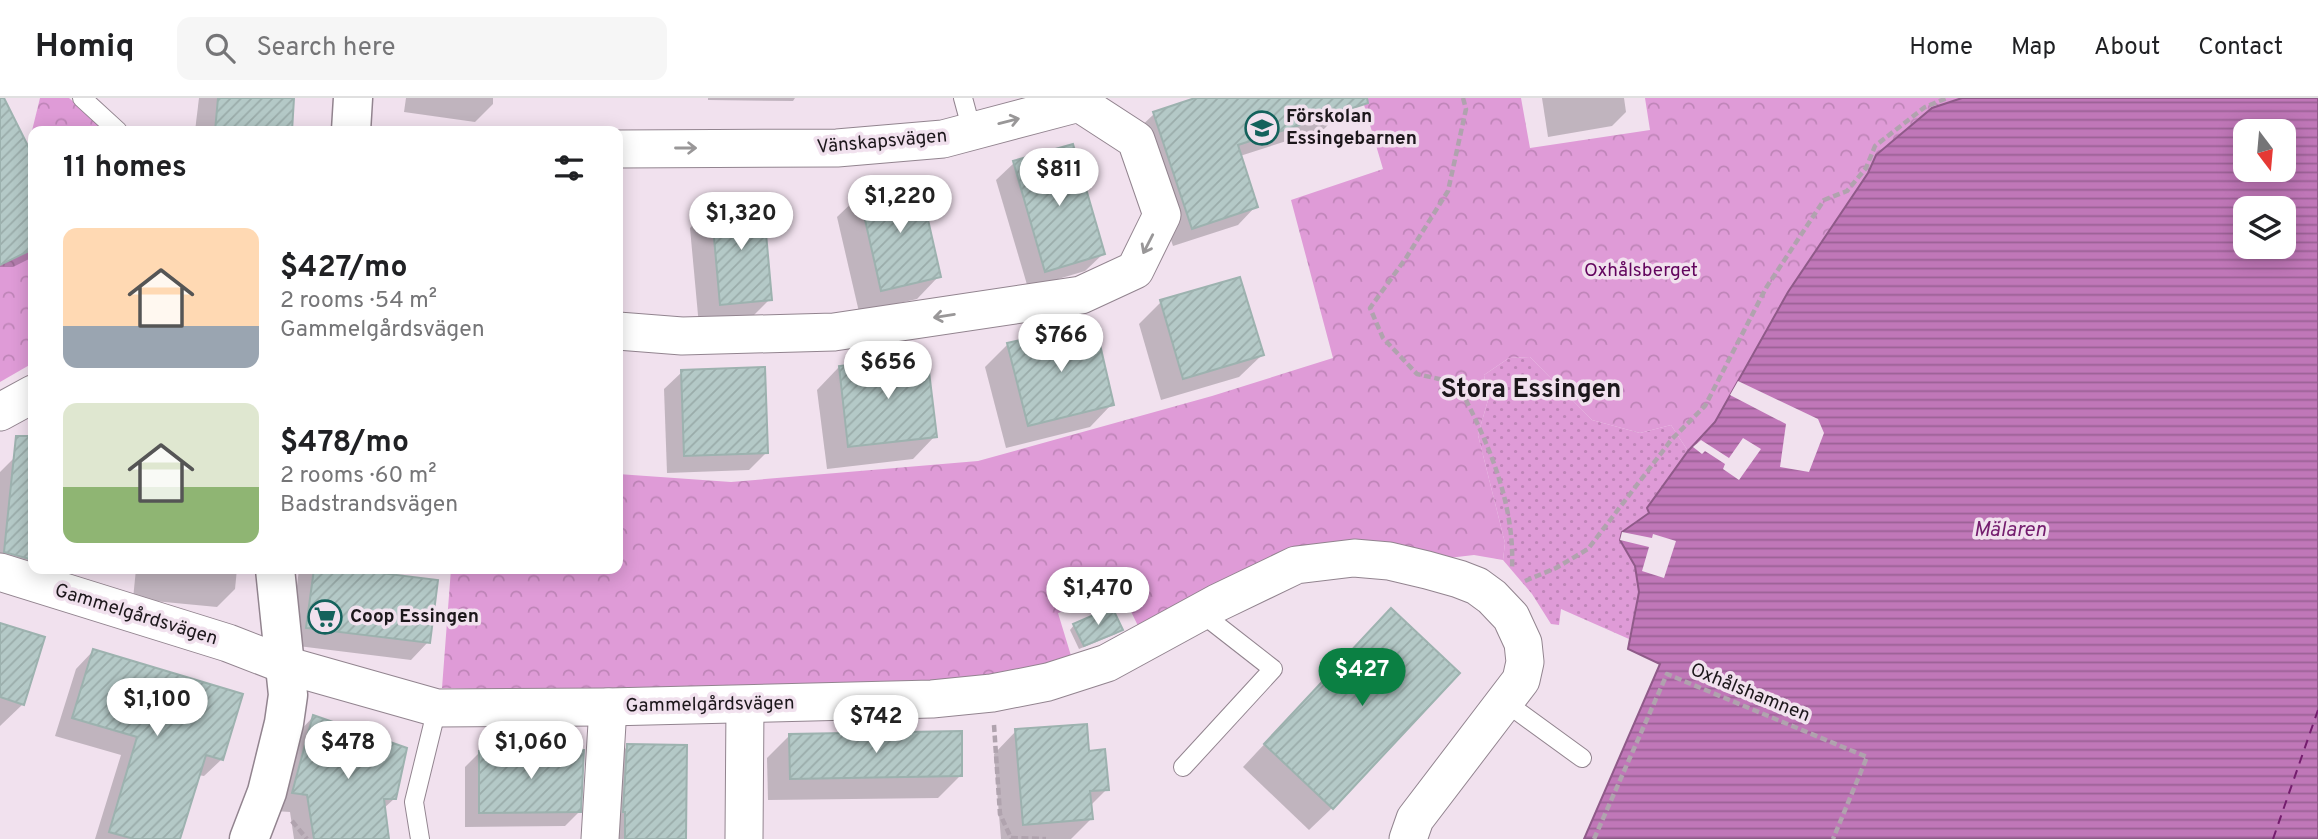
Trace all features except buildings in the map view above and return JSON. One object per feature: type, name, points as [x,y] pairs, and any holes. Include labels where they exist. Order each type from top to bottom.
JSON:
[{"type":"street","points":[[351,126],[353,98]]},
{"type":"street","name":"Vänskapsvägen","points":[[623,149],[837,148],[943,139],[968,114],[1079,103],[1136,140],[1162,215],[1135,270],[1081,295],[834,332],[682,336],[623,331]]},
{"type":"street","points":[[0,412],[28,397]]},
{"type":"street","name":"Gammelgårdsvägen","points":[[0,572],[228,643],[285,665],[437,708],[608,707],[932,699],[992,693],[1048,682],[1107,663],[1200,612],[1296,565],[1354,558],[1389,561],[1459,579],[1477,586],[1492,597],[1519,630],[1525,662],[1521,680],[1415,819],[1408,839]]},
{"type":"street","points":[[249,839],[267,792],[288,695],[276,574]]},
{"type":"street","points":[[744,839],[745,705]]},
{"type":"street","points":[[600,839],[608,707]]},
{"type":"lane","points":[[82,98],[113,126]]},
{"type":"lane","points":[[1183,767],[1273,669],[1200,612]]},
{"type":"lane","points":[[1505,702],[1582,758]]},
{"type":"lane","points":[[420,839],[414,802],[437,708]]},
{"type":"path","points":[[1463,98],[1466,109],[1448,191],[1406,258],[1370,308],[1383,338],[1417,374],[1457,383],[1476,419],[1502,484],[1513,551],[1512,580],[1525,580],[1540,575],[1588,549],[1672,439],[1705,407],[1766,288],[1824,200],[1847,191],[1866,168],[1875,146],[1925,107],[1947,98]]},
{"type":"path","name":"Oxhålshamnen","points":[[1594,839],[1667,674],[1867,757],[1833,839]]},
{"type":"path","points":[[992,693],[1000,814],[1011,838],[1046,839]]},
{"type":"green space","points":[[40,98],[69,98],[101,126],[33,126]]},
{"type":"green space","name":"Oxhålsberget","points":[[1362,98],[1521,98],[1530,148],[1650,130],[1645,98],[1962,98],[1932,108],[1876,155],[1868,173],[1788,292],[1715,422],[1688,451],[1671,425],[1640,433],[1592,420],[1530,357],[1509,358],[1484,375],[1488,400],[1478,435],[1505,543],[1503,560],[1474,555],[1431,560],[1390,550],[1140,630],[1121,591],[1058,613],[1072,659],[994,676],[741,693],[442,688],[451,574],[623,574],[623,474],[731,482],[978,461],[1212,396],[1333,358],[1291,200],[1383,169]]},
{"type":"green space","points":[[28,251],[28,366],[0,382],[0,265]]},
{"type":"green space","points":[[1530,357],[1592,420],[1640,433],[1671,425],[1688,451],[1648,508],[1649,513],[1622,532],[1620,540],[1635,566],[1639,592],[1629,639],[1561,609],[1559,625],[1551,624],[1532,594],[1503,560],[1505,543],[1478,435],[1488,400],[1484,375],[1509,358]]},
{"type":"water","name":"Mälaren","points":[[1962,98],[2318,98],[2318,839],[1584,839],[1660,664],[1628,649],[1639,592],[1635,566],[1620,540],[1622,532],[1649,513],[1647,508],[1688,451],[1715,422],[1788,292],[1868,173],[1876,155],[1932,108]]},
{"type":"pier","points":[[1738,381],[1818,419],[1824,433],[1809,472],[1780,467],[1786,424],[1730,395]]},
{"type":"pier","points":[[1743,438],[1761,449],[1739,480],[1723,469],[1725,464],[1693,447],[1701,440],[1729,458]]},
{"type":"pier","points":[[1622,532],[1652,538],[1653,534],[1676,541],[1664,578],[1642,571],[1649,547],[1620,540]]},
{"type":"ferry route","points":[[2273,839],[2318,710]]},
{"type":"place","name":"Förskolan Essingebarnen","points":[[1262,128]]},
{"type":"place","name":"Coop Essingen","points":[[325,617]]},
{"type":"district","name":"Stora Essingen","points":[[1531,390]]}]
